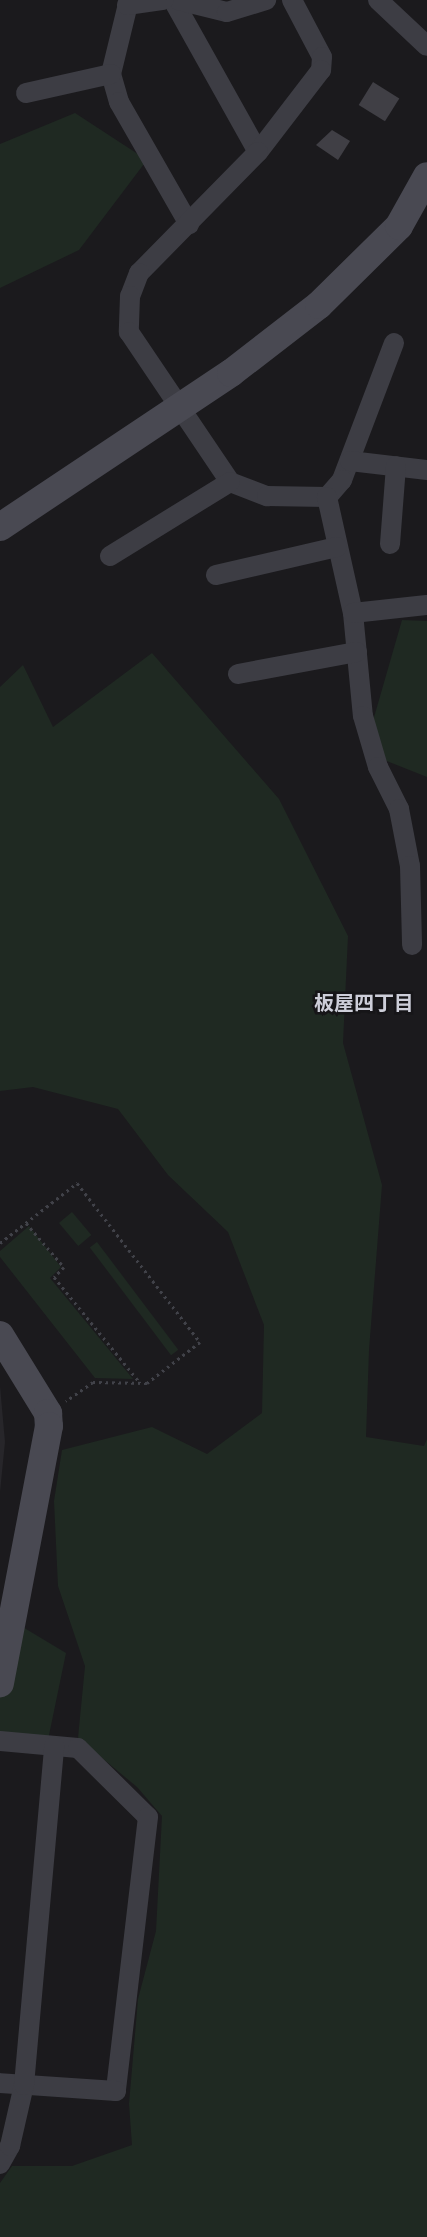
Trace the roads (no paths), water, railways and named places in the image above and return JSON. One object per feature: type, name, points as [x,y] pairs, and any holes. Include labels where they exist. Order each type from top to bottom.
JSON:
[{"type":"street","points":[[164,0],[128,2],[111,74],[119,102],[189,224]]},
{"type":"street","points":[[174,0],[258,152]]},
{"type":"street","points":[[178,0],[227,12],[266,0]]},
{"type":"street","points":[[292,0],[322,57],[322,70],[258,152],[139,273],[130,296],[129,332],[230,482],[267,496],[327,497],[342,480],[394,344]]},
{"type":"street","points":[[387,3],[427,46]]},
{"type":"street","points":[[26,93],[111,74]]},
{"type":"street","points":[[0,527],[231,373],[319,305],[399,226],[427,176]]},
{"type":"street","points":[[350,461],[427,470]]},
{"type":"street","points":[[390,544],[396,466]]},
{"type":"street","points":[[110,556],[230,482]]},
{"type":"street","points":[[327,497],[353,613],[363,716],[378,767],[399,809],[408,856],[412,945]]},
{"type":"street","points":[[216,575],[337,547]]},
{"type":"street","points":[[353,613],[427,605]]},
{"type":"street","points":[[238,674],[357,652]]},
{"type":"street","points":[[0,1335],[48,1413],[49,1426],[0,1683]]},
{"type":"street","points":[[0,1741],[78,1748],[148,1817],[116,2091],[0,2083]]},
{"type":"street","points":[[0,2164],[10,2146],[24,2085],[54,1746]]},
{"type":"district","name":"板屋四丁目","points":[[364,1003]]}]
